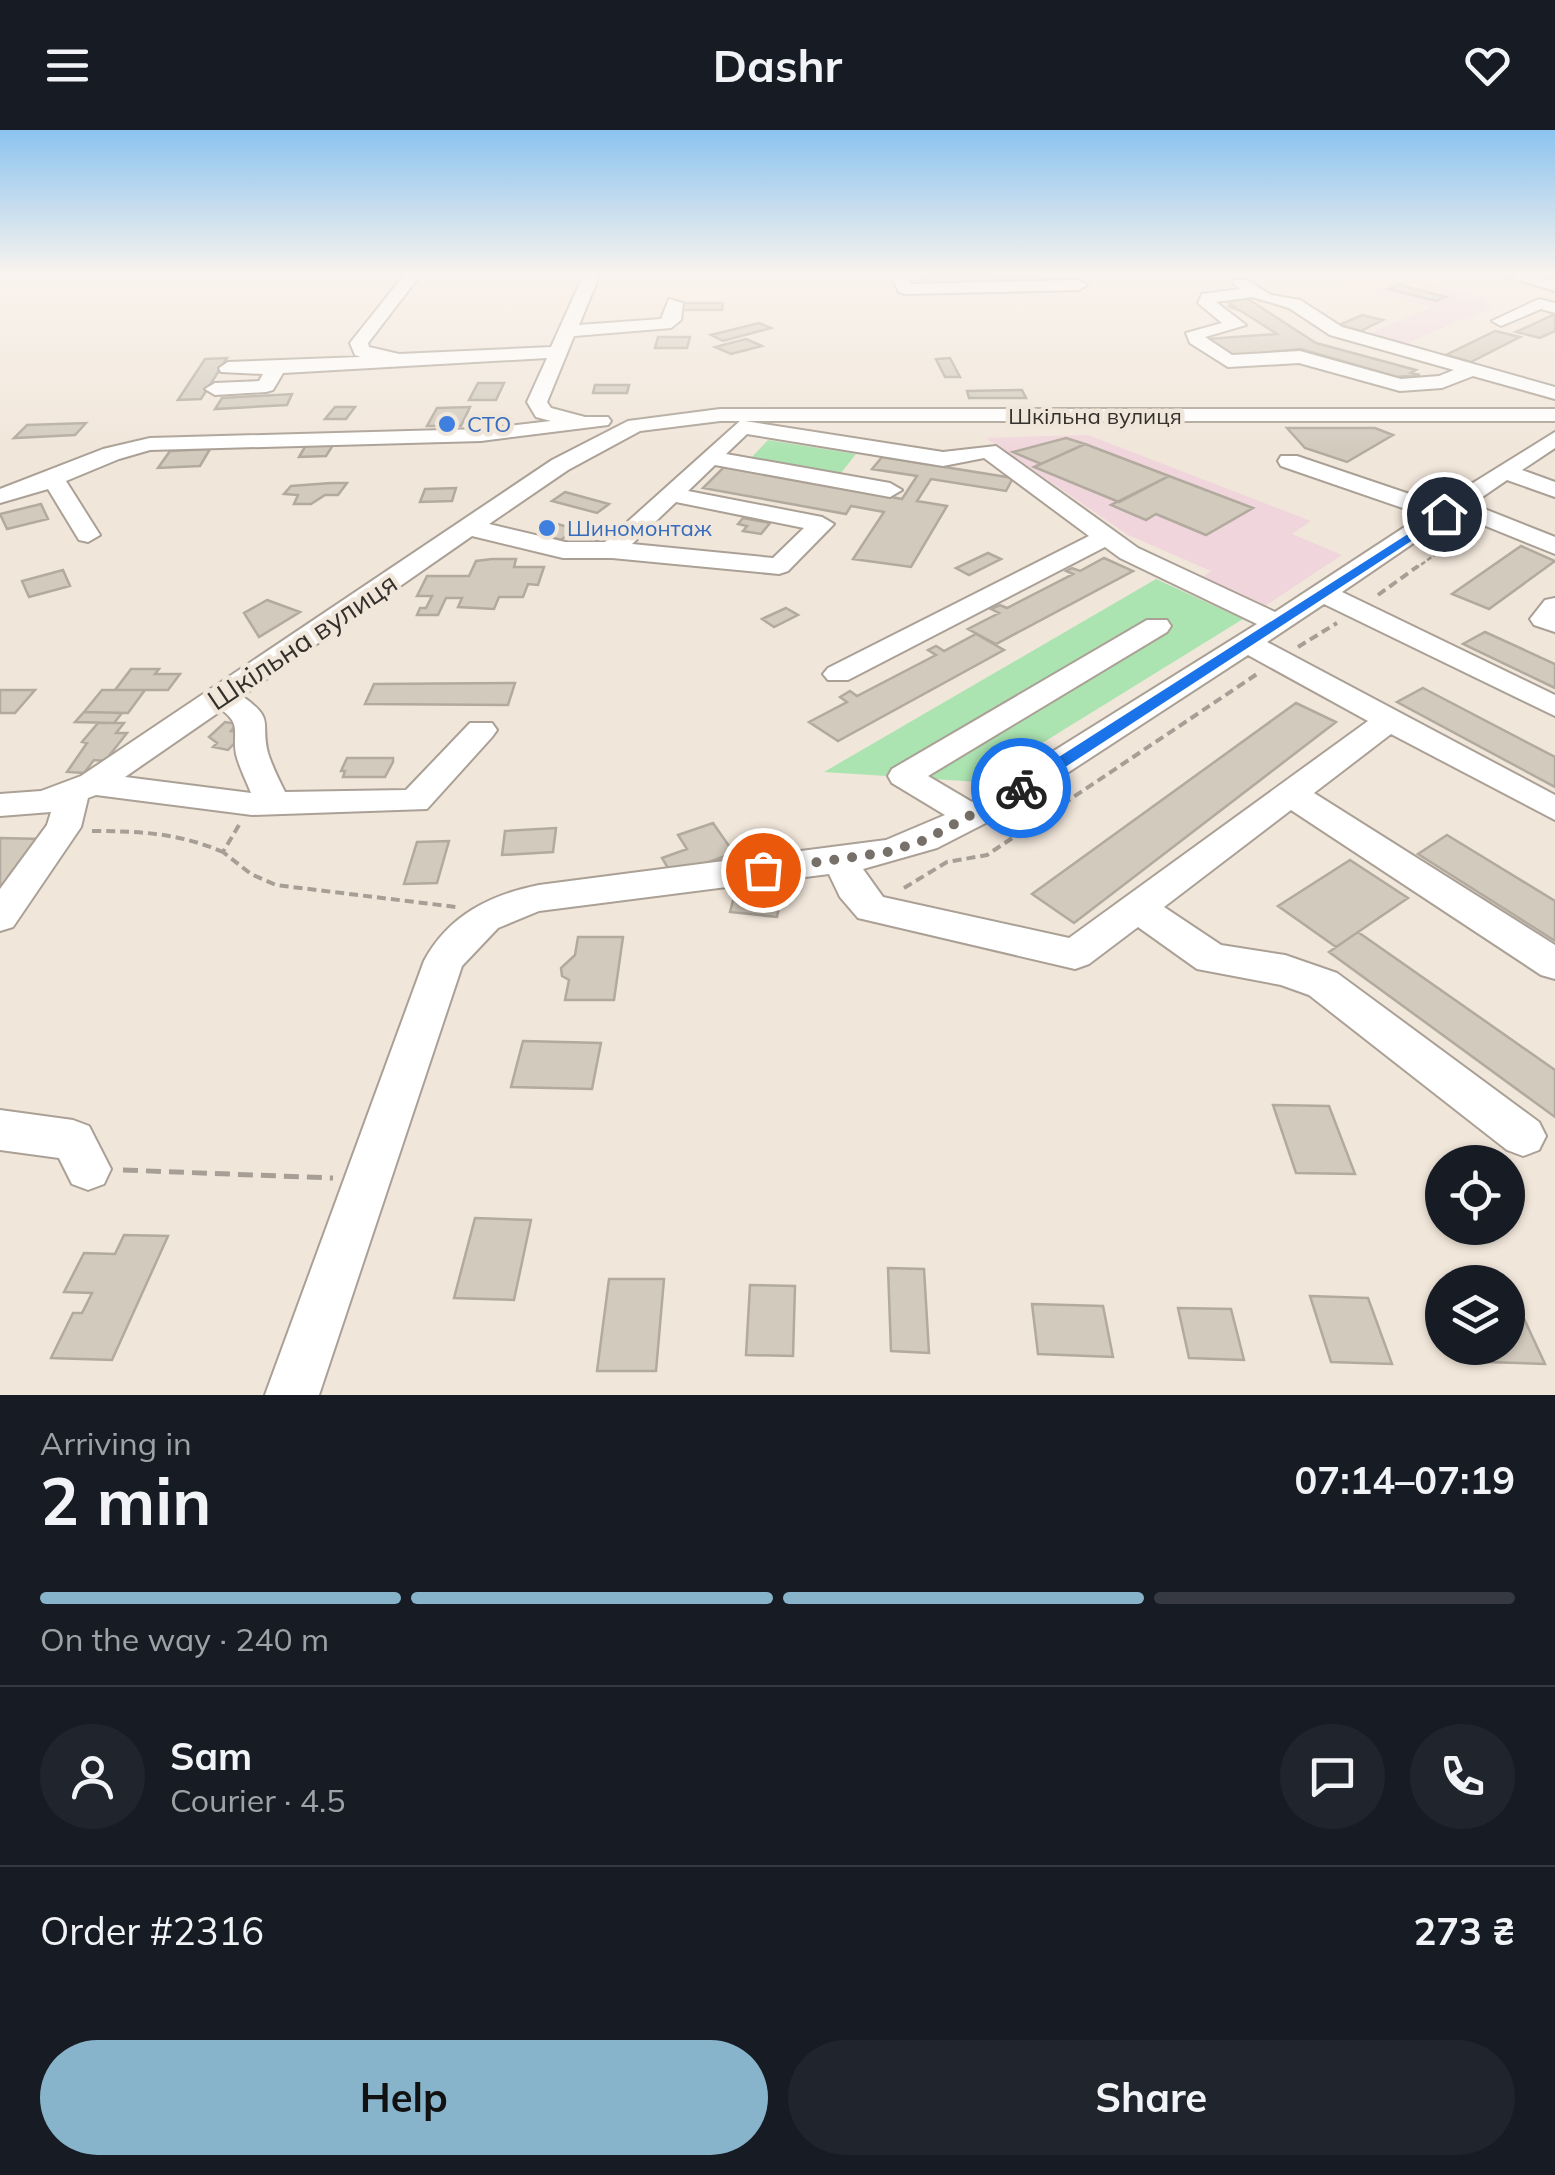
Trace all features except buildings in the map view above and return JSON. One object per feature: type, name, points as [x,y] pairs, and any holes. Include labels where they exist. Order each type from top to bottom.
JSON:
[{"type":"street","points":[[366,333],[358,343],[362,351],[401,360]]},
{"type":"street","name":"Шкільна вулиця","points":[[566,333],[537,408],[555,417],[635,425],[720,416],[1555,416]]},
{"type":"street","points":[[1195,333],[1196,339],[1228,361],[1300,357],[1400,385],[1442,382],[1473,369]]},
{"type":"street","points":[[1343,333],[1555,389]]},
{"type":"street","points":[[1394,340],[1555,389]]},
{"type":"street","points":[[228,368],[526,351],[558,353]]},
{"type":"street","points":[[214,389],[266,386],[276,368]]},
{"type":"street","points":[[0,496],[54,480],[87,461],[150,444],[481,435],[602,422]]},
{"type":"street","name":"Шкільна вулиця","points":[[76,802],[221,696],[468,528],[595,443],[635,425]]},
{"type":"street","points":[[612,550],[742,428],[943,458],[988,451],[1129,553],[1277,623]]},
{"type":"street","points":[[292,1395],[444,960],[461,936],[485,916],[509,904],[539,898],[840,860],[888,852],[925,840],[1024,786],[1247,644],[1555,438]]},
{"type":"street","points":[[712,458],[890,490]]},
{"type":"street","points":[[1289,461],[1486,519],[1555,546]]},
{"type":"street","points":[[1506,472],[1555,490]]},
{"type":"street","points":[[54,480],[88,535]]},
{"type":"street","points":[[468,528],[530,539],[563,550],[612,550],[779,566],[822,524],[674,495]]},
{"type":"street","points":[[838,674],[1106,536]]},
{"type":"street","points":[[1323,594],[1555,707]]},
{"type":"street","points":[[1555,606],[1544,618],[1555,624]]},
{"type":"street","points":[[970,816],[904,776],[1157,626]]},
{"type":"street","points":[[1247,644],[1555,809]]},
{"type":"street","points":[[221,696],[247,714],[253,728],[251,750],[262,803]]},
{"type":"street","points":[[840,860],[862,901],[880,911],[1075,954],[1389,720]]},
{"type":"street","points":[[0,805],[416,802],[482,730]]},
{"type":"street","points":[[1290,793],[1555,964]]},
{"type":"street","points":[[0,917],[76,802]]},
{"type":"street","points":[[1136,908],[1211,958],[1286,970],[1323,984],[1523,1136]]},
{"type":"street","points":[[0,1130],[74,1140],[88,1169]]},
{"type":"path","points":[[862,901],[903,889],[947,862],[987,855],[1357,610],[1486,519]]},
{"type":"path","points":[[76,802],[105,834],[154,832],[198,841],[224,852],[257,877],[298,888],[431,899],[485,916]]},
{"type":"path","points":[[224,852],[262,803]]},
{"type":"path","points":[[88,1169],[368,1180]]},
{"type":"shaded area","points":[[1371,333],[1431,333],[1402,345],[1366,335]]},
{"type":"shaded area","points":[[1088,435],[1311,521],[1292,534],[1342,555],[1262,608],[1200,579],[1211,571],[1128,535],[986,438]]},
{"type":"green space","points":[[768,440],[856,454],[841,473],[751,458]]},
{"type":"green space","points":[[1156,579],[1243,619],[979,782],[824,772]]},
{"type":"way so far","points":[[763,870],[888,852],[925,840],[1021,788]]},
{"type":"place","name":"СТО","points":[[447,424]]},
{"type":"place","name":"Шиномонтаж","points":[[547,528]]},
{"type":"route","points":[[1021,788],[1444,514]]}]
